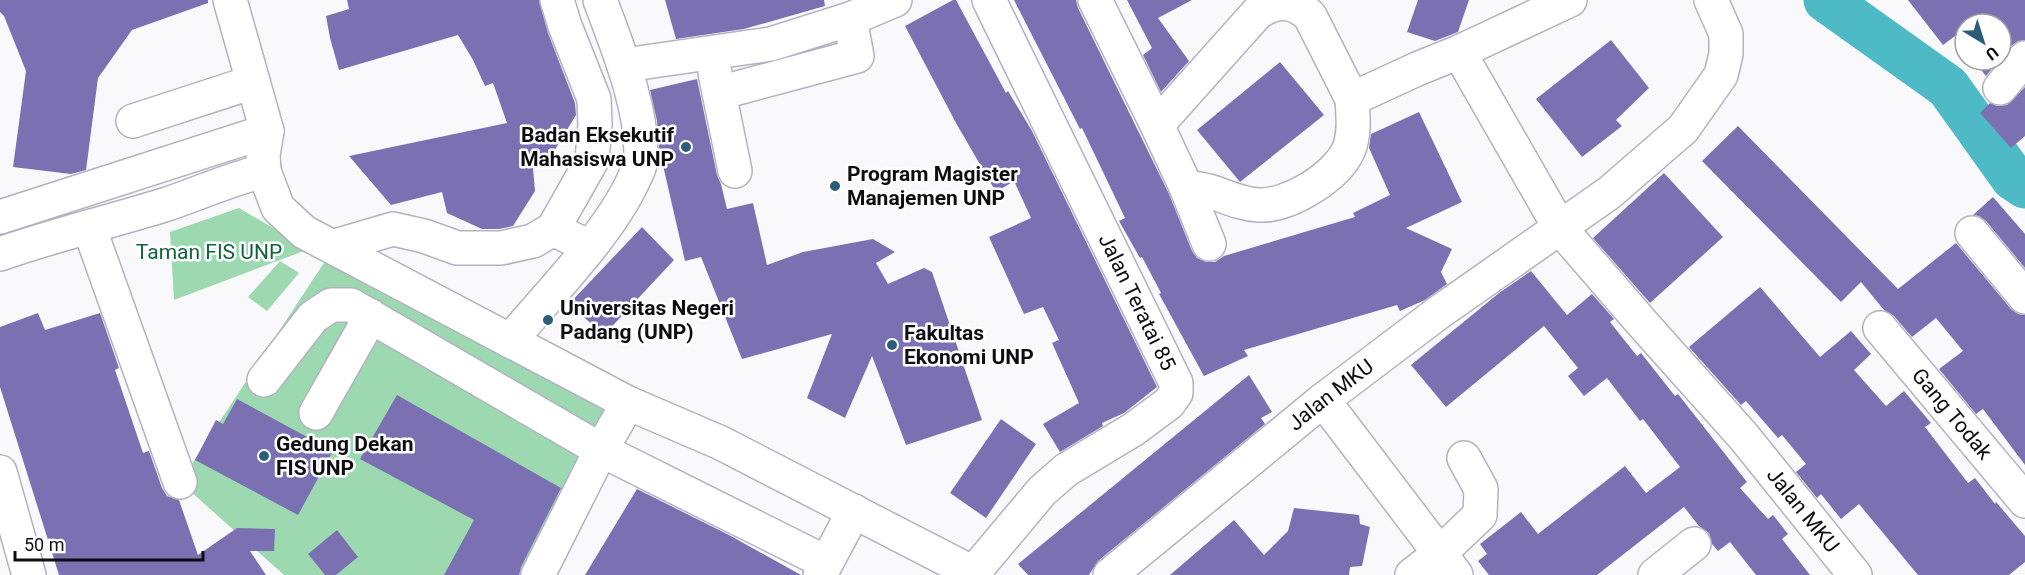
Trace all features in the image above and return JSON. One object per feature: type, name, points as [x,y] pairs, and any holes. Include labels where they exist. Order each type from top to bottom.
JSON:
[{"type":"street","points":[[230,0],[267,131],[263,154],[264,171],[278,208],[304,232],[335,246],[351,258],[628,403],[721,443],[975,574]]},
{"type":"street","points":[[625,65],[771,44],[850,19],[895,0]]},
{"type":"street","name":"Jalan Teratai 85","points":[[975,574],[1042,491],[1066,470],[1134,429],[1169,403],[1176,393],[1176,383],[989,0]]},
{"type":"street","points":[[1095,0],[1186,187],[1209,244]]},
{"type":"street","points":[[1352,99],[1570,0]]},
{"type":"street","name":"Jalan MKU","points":[[1110,575],[1323,400],[1438,313],[1609,194],[1683,129],[1721,75],[1726,54],[1726,34],[1711,0]]},
{"type":"street","points":[[1156,125],[1258,12],[1271,4],[1289,1],[1302,8],[1310,16],[1352,99],[1354,120],[1348,150],[1330,172],[1305,192],[1284,202],[1257,205],[1239,202],[1208,190],[1186,187]]},
{"type":"street","points":[[335,246],[393,229],[424,236],[457,248],[501,248],[532,241],[553,229],[592,160],[595,125],[594,99],[561,13],[602,6],[625,65],[639,132],[640,166],[625,198],[589,247],[510,341]]},
{"type":"street","points":[[719,93],[857,56],[850,19]]},
{"type":"street","points":[[1459,52],[1560,228]]},
{"type":"street","points":[[710,53],[735,171]]},
{"type":"street","points":[[2000,88],[2025,58]]},
{"type":"street","points":[[133,121],[253,82]]},
{"type":"street","points":[[0,217],[267,131]]},
{"type":"street","points":[[0,254],[41,239],[165,205],[241,176],[264,171]]},
{"type":"street","points":[[89,226],[180,482]]},
{"type":"street","name":"Jalan MKU","points":[[1560,228],[1744,437],[1856,575]]},
{"type":"street","points":[[553,229],[589,247]]},
{"type":"street","points":[[1972,233],[2025,297]]},
{"type":"street","points":[[264,380],[313,317],[331,305],[351,305],[601,450],[823,569],[854,512]]},
{"type":"street","points":[[316,413],[371,316]]},
{"type":"street","name":"Gang Todak","points":[[1880,328],[2025,501]]},
{"type":"street","points":[[1323,400],[1448,564]]},
{"type":"street","points":[[538,575],[601,450],[628,403]]},
{"type":"street","points":[[1412,575],[1448,564],[1479,515],[1481,489],[1464,458]]},
{"type":"street","points":[[0,472],[29,575]]},
{"type":"street","points":[[1655,575],[1694,544]]},
{"type":"green space","name":"Taman FIS UNP","points":[[239,208],[309,249],[174,300],[170,232]]},
{"type":"green space","points":[[335,246],[628,403],[553,575],[284,575],[180,482]]},
{"type":"green space","points":[[280,261],[299,273],[267,311],[248,297]]},
{"type":"building","points":[[0,0],[208,0],[208,3],[132,30],[98,78],[86,170],[71,174],[13,167],[26,71],[4,16],[0,12]]},
{"type":"building","points":[[347,0],[539,0],[548,33],[575,103],[576,115],[547,163],[533,168],[535,191],[513,226],[482,229],[447,213],[442,192],[391,205],[349,156],[507,123],[493,83],[485,86],[458,35],[339,70],[326,16],[349,9]]},
{"type":"building","points":[[665,0],[824,0],[825,6],[744,29],[676,39]]},
{"type":"building","points":[[956,0],[1006,93],[1008,91],[1032,131],[1157,387],[1124,413],[1102,423],[1103,426],[1060,452],[1043,424],[1079,403],[1052,343],[1059,340],[1043,307],[1024,314],[989,237],[1031,218],[1014,181],[996,192],[956,123],[905,26]]},
{"type":"building","points":[[1014,0],[1076,0],[1169,194],[1192,251],[1197,258],[1206,262],[1215,262],[1224,256],[1355,217],[1353,213],[1390,195],[1369,148],[1371,134],[1419,112],[1462,202],[1406,228],[1452,249],[1441,272],[1447,284],[1425,300],[1400,311],[1397,305],[1244,350],[1248,356],[1204,376],[1159,294],[1161,293],[1142,257],[1140,258],[1119,221],[1125,218],[1082,128],[1080,129]]},
{"type":"building","points":[[1127,0],[1192,0],[1158,18],[1189,61],[1161,92],[1143,55],[1152,48]]},
{"type":"building","points":[[1418,0],[1469,0],[1458,32],[1435,41],[1407,32]]},
{"type":"building","points":[[1908,0],[2025,0],[2025,40],[2013,45],[2013,12],[1953,12],[1953,38],[1943,45]]},
{"type":"building","points":[[1611,40],[1649,88],[1616,120],[1622,126],[1582,157],[1536,99]]},
{"type":"building","points":[[1280,62],[1324,115],[1240,182],[1197,130]]},
{"type":"building","name":"Fakultas Ekonomi UNP","points":[[697,79],[717,175],[727,209],[753,203],[767,265],[803,252],[873,239],[895,252],[876,263],[888,284],[924,268],[932,272],[982,420],[906,445],[872,356],[845,418],[807,398],[832,334],[742,359],[701,257],[685,261],[659,148],[657,121],[650,90]]},
{"type":"building","points":[[2025,87],[2025,136],[2011,148],[1980,113],[1990,103],[1997,106],[2007,105]]},
{"type":"building","points":[[1738,126],[1898,289],[1956,243],[2011,309],[2018,314],[2025,315],[2025,465],[1983,409],[1976,414],[1939,369],[1963,351],[1936,318],[1912,337],[1894,316],[1884,310],[1861,282],[1841,302],[1702,161]]},
{"type":"building","points":[[1664,173],[1723,237],[1650,303],[1593,238]]},
{"type":"building","points":[[1993,197],[2025,234],[2025,268],[1986,221],[1973,215]]},
{"type":"building","points":[[642,227],[674,260],[604,335],[569,304]]},
{"type":"building","points":[[1531,271],[1567,315],[1592,294],[1614,319],[1610,322],[1637,356],[1641,353],[1675,396],[1678,394],[1747,482],[1740,488],[1768,519],[1773,515],[1788,534],[1782,539],[1810,575],[1756,575],[1730,542],[1718,551],[1712,544],[1709,533],[1699,526],[1684,507],[1597,575],[1489,575],[1478,561],[1487,554],[1480,544],[1521,512],[1538,534],[1625,466],[1646,493],[1680,467],[1643,419],[1640,421],[1607,378],[1584,396],[1568,376],[1578,368],[1544,326],[1446,407],[1411,365],[1499,293]]},
{"type":"building","points":[[1760,287],[1820,357],[1851,331],[1871,354],[1854,370],[1886,406],[1904,391],[1931,423],[1925,427],[1968,483],[1975,478],[1995,504],[1996,502],[2025,536],[2025,562],[2009,575],[1918,575],[1859,504],[1841,519],[1821,494],[1817,498],[1796,472],[1806,464],[1782,435],[1778,438],[1746,401],[1741,405],[1689,347]]},
{"type":"building","points":[[38,313],[45,330],[100,313],[119,368],[115,370],[143,453],[149,451],[167,496],[179,500],[198,555],[237,528],[275,529],[274,551],[250,551],[266,575],[59,575],[0,387],[0,327]]},
{"type":"building","points":[[1249,375],[1272,412],[1261,418],[1265,424],[1098,561],[1089,575],[1028,575],[1018,564]]},
{"type":"building","points":[[397,395],[561,488],[519,575],[444,575],[474,520],[360,459]]},
{"type":"building","name":"Gedung Dekan FIS UNP","points":[[237,399],[333,451],[298,515],[195,460],[216,420],[223,424]]},
{"type":"building","points":[[1001,419],[1036,444],[986,518],[950,493]]},
{"type":"building","points":[[637,489],[729,535],[801,575],[585,575]]},
{"type":"building","points":[[1294,508],[1359,515],[1360,524],[1370,527],[1362,566],[1350,567],[1349,575],[1170,575],[1234,520],[1264,555],[1288,531]]},
{"type":"building","points":[[337,530],[358,557],[336,575],[325,575],[308,554]]},
{"type":"waterway","points":[[1826,0],[1948,87],[2013,178],[2025,186]]},
{"type":"place","name":"Badan Eksekutif Mahasiswa UNP","points":[[686,147]]},
{"type":"place","name":"Program Magister Manajemen UNP","points":[[835,186]]},
{"type":"place","name":"Universitas Negeri Padang (UNP)","points":[[548,320]]},
{"type":"place","name":"Fakultas Ekonomi UNP","points":[[892,345]]},
{"type":"place","name":"Gedung Dekan FIS UNP","points":[[264,456]]}]
